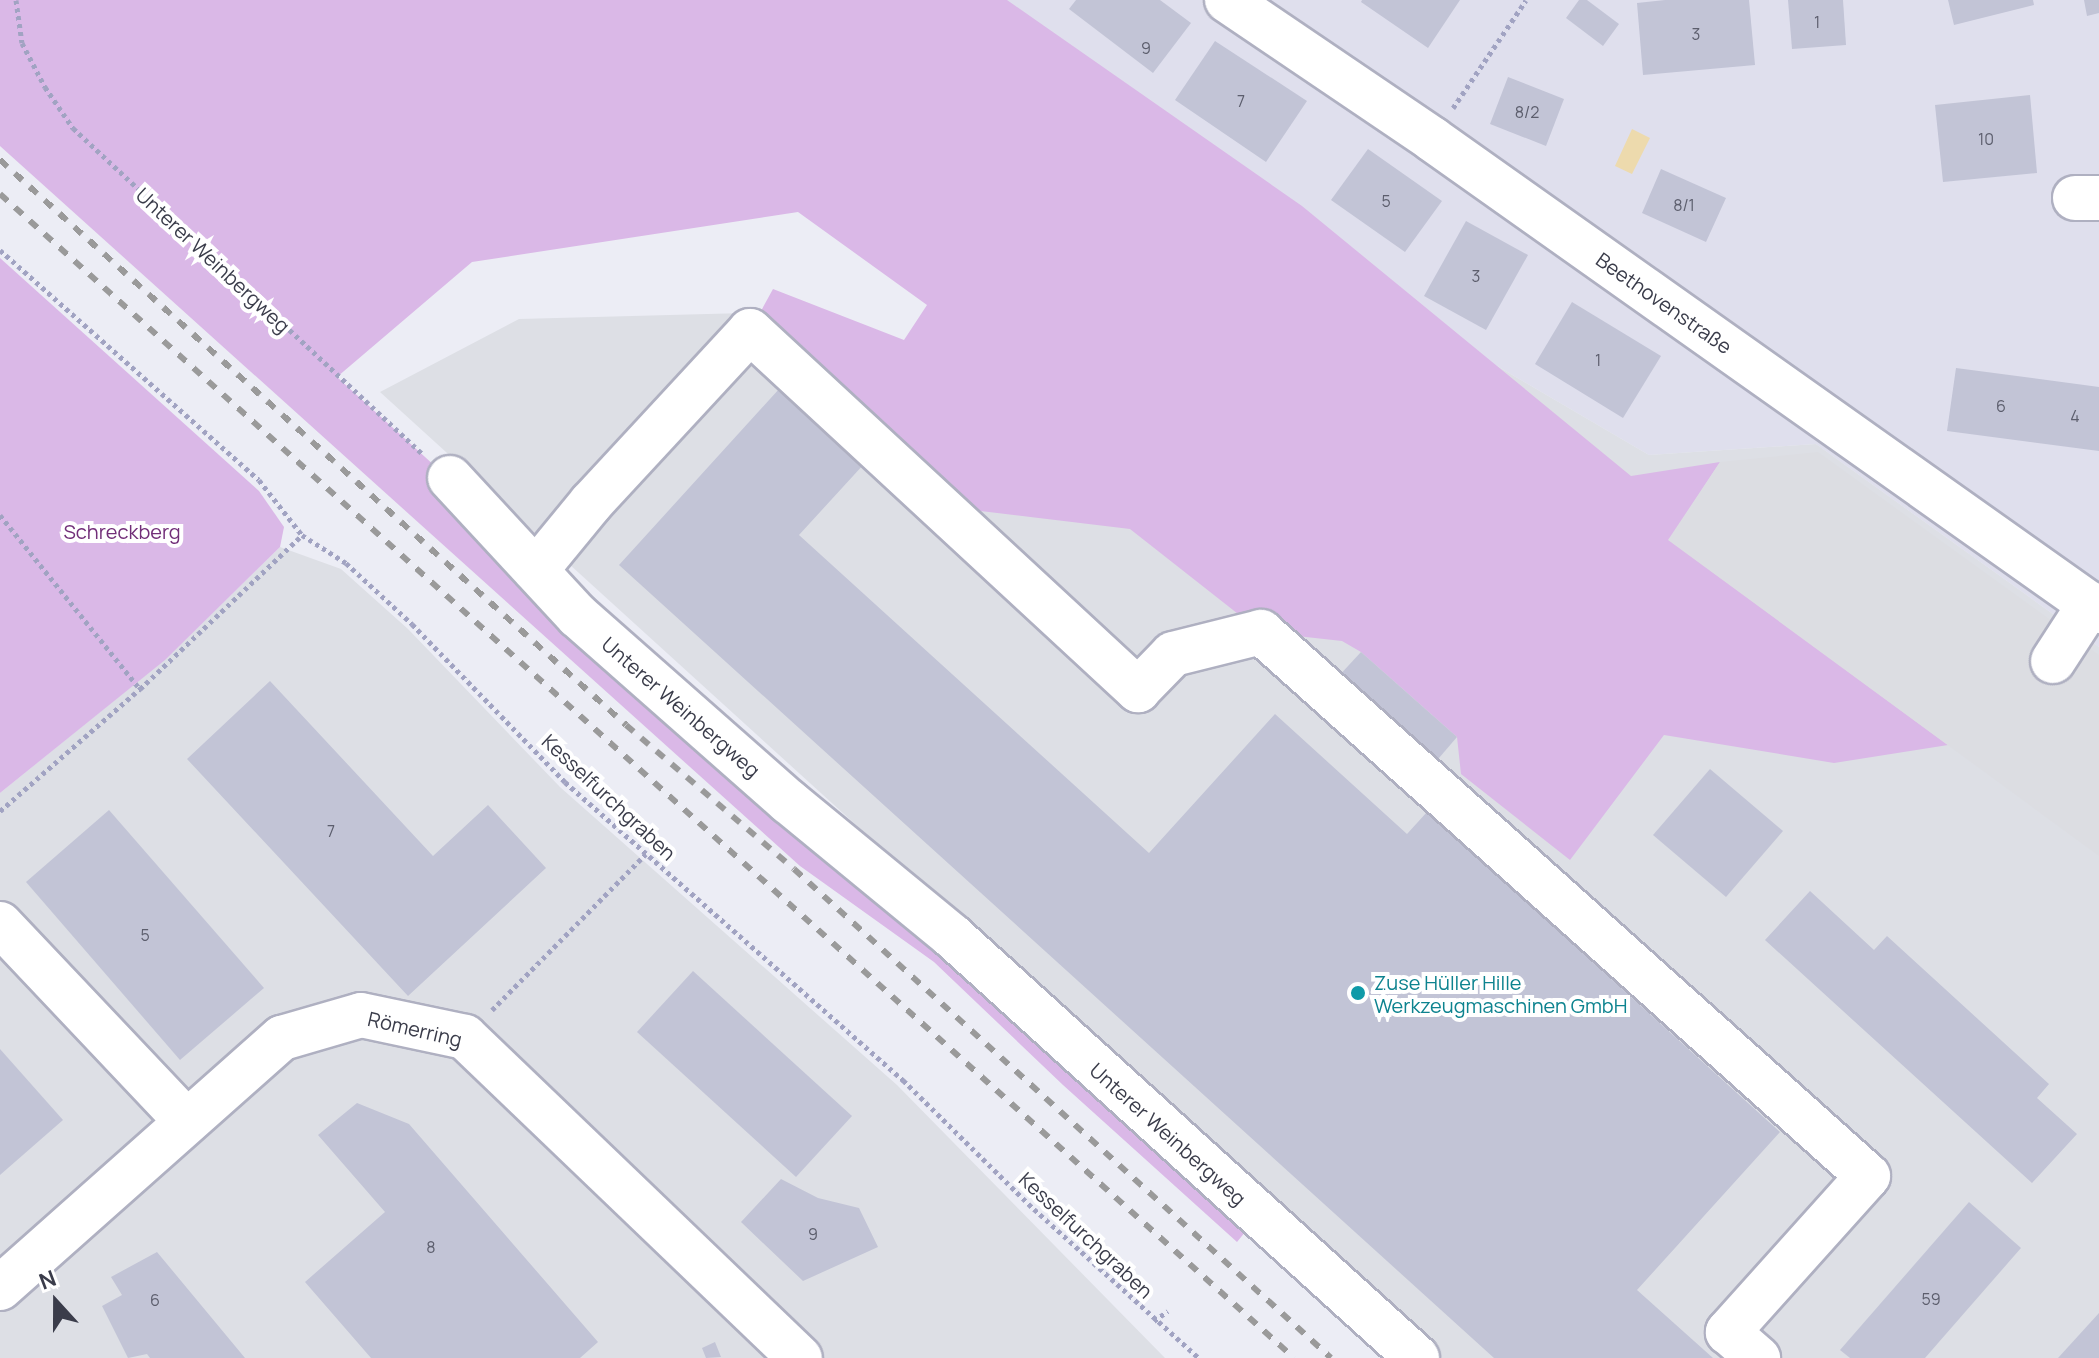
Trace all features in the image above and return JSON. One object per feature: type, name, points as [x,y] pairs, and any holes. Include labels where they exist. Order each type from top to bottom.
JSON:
[{"type":"street","name":"Beethovenstraße","points":[[1227,0],[1432,139],[2094,608]]},
{"type":"street","points":[[536,570],[591,503],[750,331],[1138,690],[1173,654],[1261,632],[1868,1176],[1728,1332],[1758,1358]]},
{"type":"street","name":"Unterer Weinbergweg","points":[[450,478],[590,626],[789,802],[952,936],[1417,1358]]},
{"type":"street","points":[[2053,661],[2094,608]]},
{"type":"street","points":[[0,924],[187,1122]]},
{"type":"street","name":"Römerring","points":[[0,1288],[282,1038],[361,1015],[465,1037],[800,1358]]},
{"type":"path","name":"Unterer Weinbergweg","points":[[16,0],[22,43],[45,87],[73,128],[337,377],[450,478]]},
{"type":"path","points":[[1432,139],[1526,0]]},
{"type":"path","name":"Kesselfurchgraben","points":[[0,250],[259,480],[302,535],[346,563],[390,603],[565,782],[903,1080],[1154,1321],[1199,1358]]},
{"type":"path","points":[[0,515],[140,689]]},
{"type":"path","points":[[0,811],[140,689],[302,535]]},
{"type":"path","points":[[465,1037],[646,854]]},
{"type":"path","points":[[1154,1321],[1168,1311]]},
{"type":"shaded area","points":[[905,0],[2099,0],[2099,647],[1816,444],[1649,455],[1108,138]]},
{"type":"shaded area","points":[[1632,129],[1650,138],[1632,174],[1615,166]]},
{"type":"shaded area","points":[[1108,138],[1649,455],[1816,444],[2099,647],[2099,1358],[1442,1358],[380,392],[519,319],[785,312],[879,413]]},
{"type":"shaded area","points":[[1818,452],[2099,655],[2099,856],[1668,540],[1720,462]]},
{"type":"shaded area","points":[[280,547],[341,569],[408,629],[560,787],[897,1085],[1165,1358],[0,1358],[0,793],[164,660]]},
{"type":"green space","points":[[0,0],[1007,0],[1302,206],[1631,476],[1720,462],[1669,540],[1948,745],[1834,763],[1664,735],[1570,860],[1461,774],[1457,737],[1361,652],[1342,641],[1261,632],[1130,529],[939,506],[750,331],[773,289],[904,340],[927,305],[798,212],[472,262],[337,377],[1259,1215],[1237,1242],[1063,1085],[934,962],[800,866],[0,146]]},
{"type":"green space","name":"Schreckberg","points":[[0,258],[259,491],[284,527],[280,547],[165,660],[0,793]]},
{"type":"building","points":[[1076,0],[1160,0],[1191,23],[1153,73],[1069,9]]},
{"type":"building","points":[[1362,0],[1460,0],[1428,48]]},
{"type":"building","points":[[1579,0],[1587,0],[1619,24],[1603,46],[1566,18]]},
{"type":"building","points":[[1749,0],[1755,65],[1643,75],[1637,3]]},
{"type":"building","points":[[1788,0],[1843,0],[1846,45],[1792,49]]},
{"type":"building","points":[[1948,0],[2033,0],[2034,5],[1954,25]]},
{"type":"building","points":[[2084,0],[2099,0],[2099,13],[2087,16]]},
{"type":"building","points":[[1215,41],[1307,101],[1266,162],[1175,100]]},
{"type":"building","points":[[1508,77],[1564,99],[1546,146],[1490,124]]},
{"type":"building","points":[[2030,95],[2037,173],[1943,182],[1935,105]]},
{"type":"building","points":[[1368,149],[1442,201],[1405,252],[1331,200]]},
{"type":"building","points":[[1661,169],[1726,198],[1706,242],[1642,213]]},
{"type":"building","points":[[1466,221],[1528,255],[1486,330],[1424,296]]},
{"type":"building","points":[[1572,302],[1661,356],[1623,418],[1535,364]]},
{"type":"building","points":[[1956,368],[2099,387],[2099,451],[1947,431]]},
{"type":"building","name":"Zuse Hüller Hille Werkzeugmaschinen GmbH","points":[[780,388],[864,464],[799,535],[1149,853],[1275,714],[1407,834],[1427,812],[1780,1132],[1637,1290],[1713,1358],[1494,1358],[619,565]]},
{"type":"building","points":[[1361,652],[1457,737],[1433,765],[1336,679]]},
{"type":"building","points":[[270,681],[433,856],[488,805],[546,868],[408,996],[187,759]]},
{"type":"building","points":[[1710,769],[1783,831],[1726,897],[1653,835]]},
{"type":"building","points":[[109,810],[264,988],[180,1060],[26,882]]},
{"type":"building","points":[[1810,891],[1874,950],[1887,936],[2049,1084],[2037,1098],[2077,1134],[2032,1183],[1765,940]]},
{"type":"building","points":[[693,971],[852,1116],[796,1177],[637,1032]]},
{"type":"building","points":[[0,1049],[63,1120],[0,1175]]},
{"type":"building","points":[[357,1103],[409,1124],[598,1342],[580,1358],[371,1358],[305,1282],[385,1212],[318,1135]]},
{"type":"building","points":[[781,1179],[818,1198],[859,1208],[878,1247],[803,1281],[741,1222]]},
{"type":"building","points":[[1969,1202],[2021,1248],[1925,1358],[1850,1358],[1840,1350]]},
{"type":"building","points":[[157,1252],[245,1358],[150,1358],[147,1354],[128,1358],[102,1306],[122,1295],[111,1277]]},
{"type":"building","points":[[2099,1313],[2099,1358],[2058,1358]]},
{"type":"building","points":[[715,1342],[721,1357],[706,1358],[702,1348]]},
{"type":"railway","points":[[0,160],[626,725],[794,869],[1331,1358]]},
{"type":"railway","points":[[0,194],[1294,1358]]},
{"type":"place","name":"Zuse Hüller Hille Werkzeugmaschinen GmbH","points":[[1358,993]]}]
